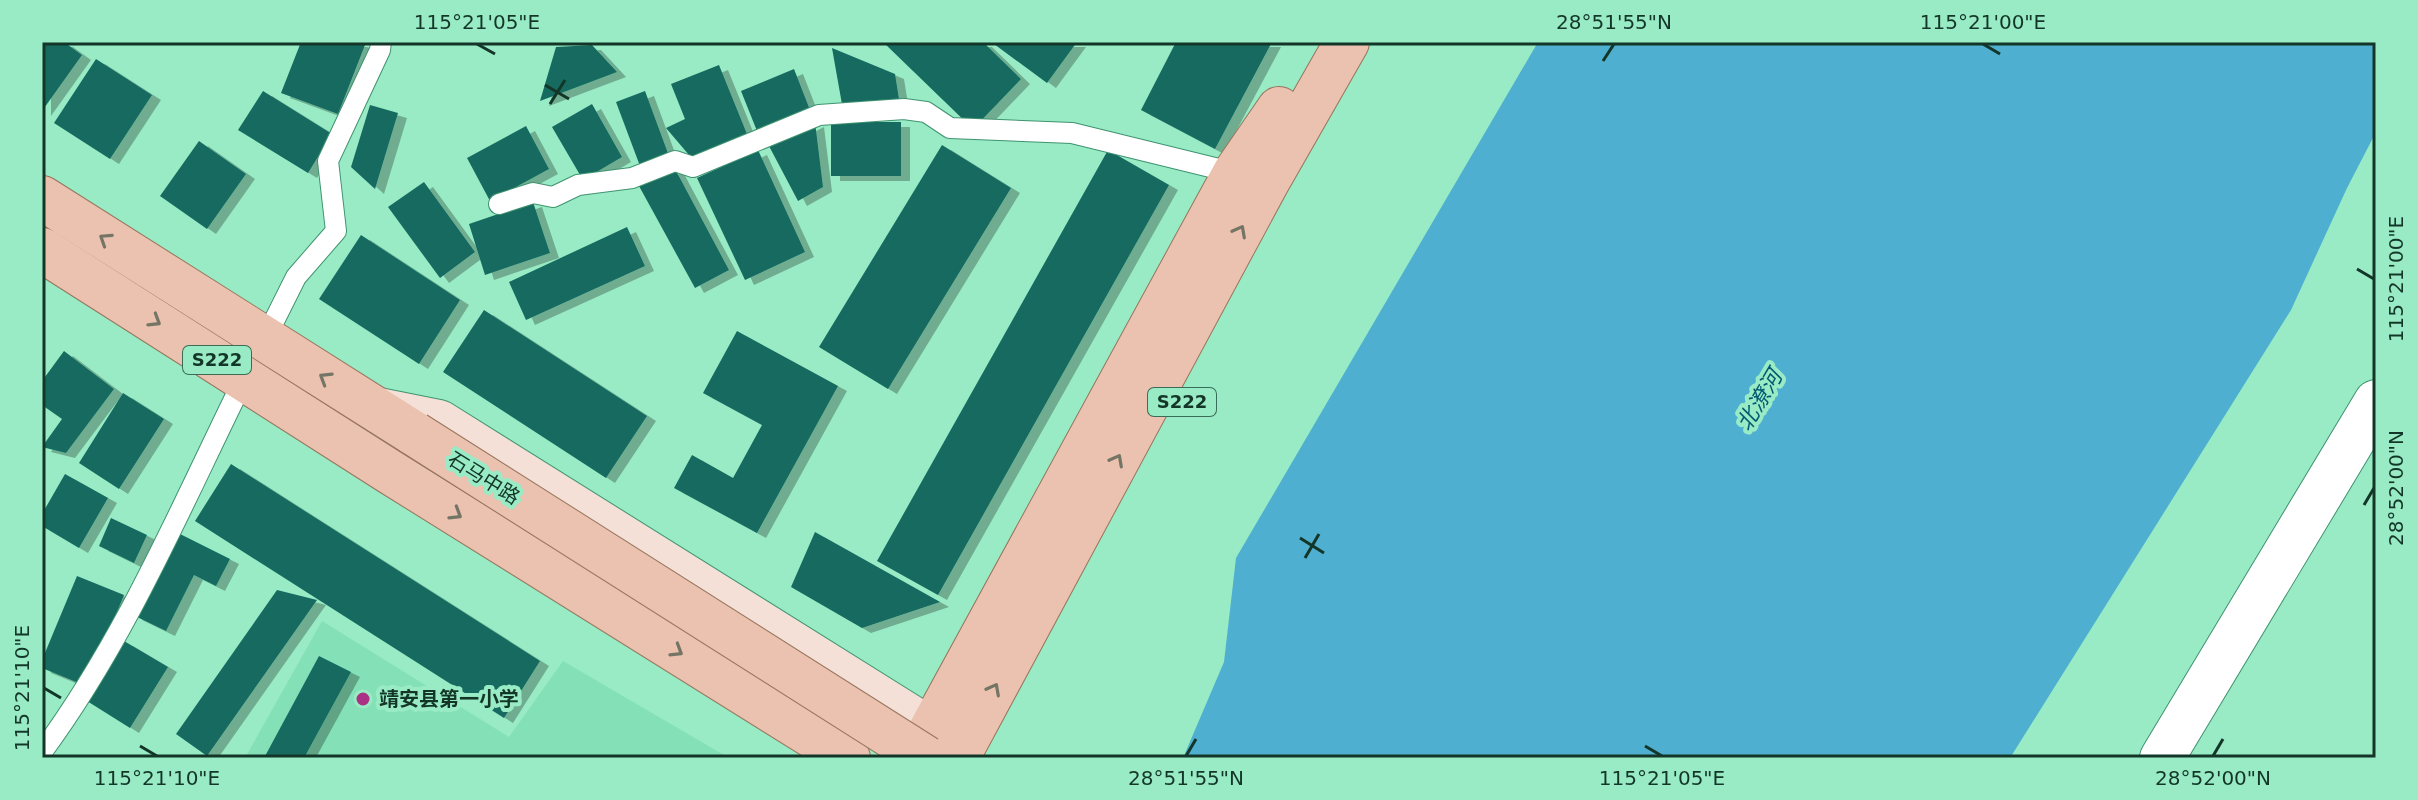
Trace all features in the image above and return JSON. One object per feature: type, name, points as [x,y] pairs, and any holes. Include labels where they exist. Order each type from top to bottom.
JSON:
[{"type":"main road","points":[[933,751],[1235,173],[1327,42]]},
{"type":"main road","points":[[933,751],[1347,42]]},
{"type":"main road","name":"S222","points":[[991,758],[1297,189],[1364,42]]},
{"type":"main road","name":"石马中路","points":[[42,198],[255,359],[390,472],[848,758]]},
{"type":"main road","name":"石马中路","points":[[42,250],[255,359],[375,409],[933,751]]},
{"type":"main road","points":[[375,409],[439,422],[933,751]]},
{"type":"street","points":[[2162,758],[2376,402]]},
{"type":"lane","points":[[42,752],[70,714],[116,637],[296,277],[336,231],[328,161],[381,42]]},
{"type":"lane","points":[[499,204],[533,193],[553,197],[578,185],[632,178],[675,161],[693,167],[819,115],[904,109],[926,112],[950,128],[1072,133],[1235,173]]},
{"type":"shaded area","name":"靖安县第一小学","points":[[322,621],[509,737],[563,661],[729,758],[245,758]]},
{"type":"water","name":"北潦河","points":[[1538,42],[2376,42],[2376,132],[2291,310],[2010,758],[1183,758],[1224,662],[1236,558]]},
{"type":"building","points":[[42,42],[64,42],[82,55],[42,111]]},
{"type":"building","points":[[301,42],[358,42],[365,45],[338,114],[281,93]]},
{"type":"building","points":[[883,42],[983,42],[1021,79],[973,129]]},
{"type":"building","points":[[995,42],[1077,42],[1047,83]]},
{"type":"building","points":[[1176,42],[1272,42],[1215,149],[1141,110]]},
{"type":"building","points":[[592,45],[617,72],[540,101],[556,47]]},
{"type":"building","points":[[832,48],[895,74],[899,99],[843,110]]},
{"type":"building","points":[[96,59],[152,95],[110,159],[54,123]]},
{"type":"building","points":[[719,65],[749,139],[695,162],[666,128],[685,119],[671,84]]},
{"type":"building","points":[[794,69],[810,110],[757,131],[741,91]]},
{"type":"building","points":[[263,91],[332,134],[308,173],[238,130]]},
{"type":"building","points":[[645,91],[669,156],[640,166],[616,102]]},
{"type":"building","points":[[592,104],[622,157],[583,180],[552,127]]},
{"type":"building","points":[[370,105],[398,113],[375,189],[351,167]]},
{"type":"building","points":[[815,122],[823,187],[798,201],[769,146]]},
{"type":"building","points":[[831,122],[901,122],[901,176],[831,176]]},
{"type":"building","points":[[526,126],[549,169],[490,201],[467,158]]},
{"type":"building","points":[[199,141],[246,174],[207,229],[160,196]]},
{"type":"building","points":[[942,145],[1011,188],[888,389],[819,347]]},
{"type":"building","points":[[758,150],[805,252],[745,280],[697,178]]},
{"type":"building","points":[[1108,150],[1169,185],[938,595],[877,561]]},
{"type":"building","points":[[674,167],[729,270],[695,288],[639,186]]},
{"type":"building","points":[[424,182],[475,252],[440,278],[388,207]]},
{"type":"building","points":[[533,202],[550,253],[485,275],[469,224]]},
{"type":"building","points":[[627,227],[645,266],[526,320],[509,282]]},
{"type":"building","points":[[361,235],[460,300],[419,364],[319,299]]},
{"type":"building","points":[[484,310],[647,416],[606,478],[443,372]]},
{"type":"building","points":[[737,331],[838,386],[757,533],[674,488],[692,455],[733,478],[762,425],[703,393]]},
{"type":"building","points":[[64,351],[114,389],[66,453],[42,447],[62,419],[42,405],[42,381]]},
{"type":"building","points":[[123,393],[164,419],[119,489],[79,463]]},
{"type":"building","points":[[231,464],[540,661],[504,718],[195,521]]},
{"type":"building","points":[[65,474],[108,498],[79,548],[42,526],[42,514]]},
{"type":"building","points":[[111,518],[147,535],[134,563],[99,546]]},
{"type":"building","points":[[176,532],[230,559],[216,586],[194,575],[166,631],[133,615]]},
{"type":"building","points":[[815,532],[940,602],[862,628],[791,587]]},
{"type":"building","points":[[77,576],[124,595],[86,686],[42,668],[42,660]]},
{"type":"building","points":[[277,590],[317,600],[207,756],[176,734]]},
{"type":"building","points":[[124,641],[168,667],[130,728],[87,701]]},
{"type":"building","points":[[319,656],[351,672],[304,758],[264,758]]},
{"type":"place","name":"靖安县第一小学","points":[[363,699]]}]
